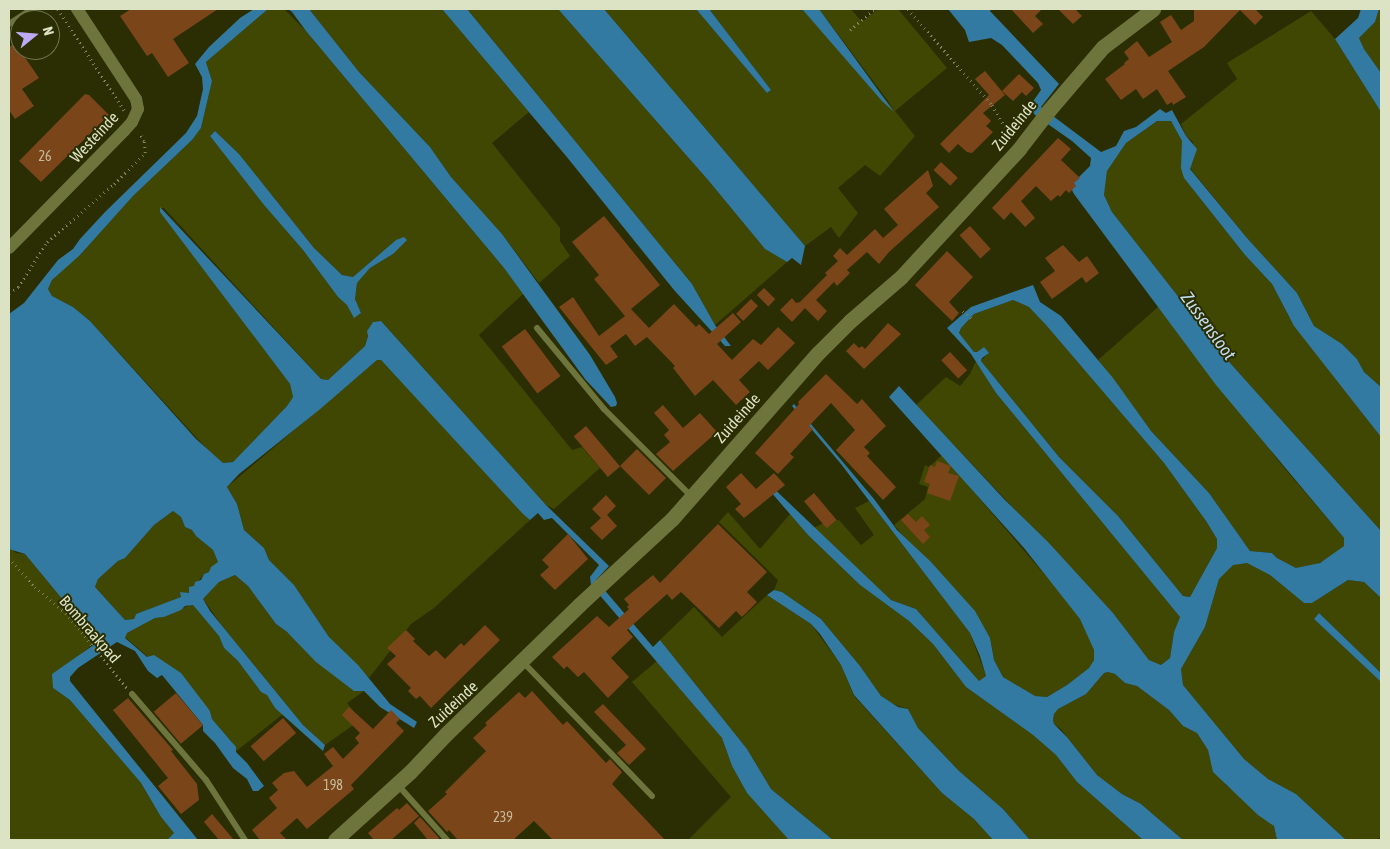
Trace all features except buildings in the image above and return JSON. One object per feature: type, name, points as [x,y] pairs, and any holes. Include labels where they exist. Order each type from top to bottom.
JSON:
[{"type":"street","name":"Westeinde","points":[[9,248],[132,122],[138,109],[136,99],[77,9]]},
{"type":"street","name":"Zuideinde","points":[[335,840],[397,784],[693,498],[741,439],[818,353],[850,321],[900,277],[1019,149],[1049,110],[1103,47],[1153,9]]},
{"type":"lane","points":[[9,24],[32,9]]},
{"type":"lane","points":[[537,328],[604,408],[693,498]]},
{"type":"lane","points":[[523,662],[652,796]]},
{"type":"lane","points":[[132,694],[206,780],[245,840]]},
{"type":"lane","points":[[397,784],[446,840]]},
{"type":"path","points":[[9,293],[18,287],[47,242],[114,184],[145,153],[144,142],[132,122],[58,9]]},
{"type":"path","points":[[850,30],[874,9]]},
{"type":"path","points":[[908,9],[992,105],[1019,149]]},
{"type":"path","points":[[963,311],[973,320]]},
{"type":"path","name":"Bombraakpad","points":[[9,558],[35,587],[66,613],[132,694]]},
{"type":"green space","points":[[268,9],[284,9],[306,31],[504,268],[523,294],[479,335],[572,450],[582,447],[600,468],[554,509],[546,505],[381,321],[373,322],[368,330],[365,346],[328,380],[321,379],[164,208],[160,208],[161,212],[290,384],[293,397],[287,406],[233,462],[223,463],[215,458],[90,321],[73,307],[52,296],[48,289],[52,280],[67,264],[80,255],[133,196],[192,140],[201,128],[212,81],[206,62]],"holes":[[[215,131],[239,154],[314,248],[342,275],[353,277],[396,240],[393,254],[370,268],[357,283],[355,299],[361,313],[354,317],[348,305],[338,297],[303,250],[264,205],[210,136]]]},
{"type":"green space","points":[[309,9],[442,9],[529,112],[492,143],[560,228],[560,241],[570,256],[539,283],[502,234],[451,177],[430,147],[359,72]]},
{"type":"green space","points":[[467,9],[558,9],[708,180],[765,249],[787,262],[715,325],[692,284]]},
{"type":"green space","points":[[604,9],[696,9],[767,93],[771,90],[709,9],[802,9],[894,109],[819,9],[851,9],[862,22],[878,9],[898,9],[947,68],[895,111],[915,136],[880,176],[865,165],[838,188],[858,213],[839,238],[831,227],[805,246]]},
{"type":"green space","points":[[1379,9],[1381,9],[1381,73],[1364,49],[1359,38],[1375,22]]},
{"type":"green space","points":[[1311,11],[1335,39],[1381,112],[1381,387],[1364,372],[1357,359],[1342,344],[1314,326],[1297,293],[1247,238],[1190,168],[1193,142],[1186,136],[1181,124],[1237,79],[1227,63]]},
{"type":"green space","points":[[1157,121],[1171,121],[1182,141],[1184,178],[1245,255],[1272,284],[1289,317],[1381,437],[1381,531],[1231,364],[1112,212],[1104,195],[1107,171],[1126,143]]},
{"type":"green space","points":[[1013,300],[1029,307],[1046,325],[1164,463],[1217,539],[1217,548],[1190,597],[1183,596],[1118,516],[1059,457],[981,361],[988,353],[984,347],[974,352],[959,333],[961,328],[974,314]]},
{"type":"green space","points":[[1158,307],[1281,464],[1344,538],[1345,546],[1330,558],[1308,568],[1296,568],[1277,558],[1272,553],[1250,551],[1209,493],[1151,431],[1098,360]]},
{"type":"green space","points":[[377,360],[381,360],[530,520],[434,608],[411,624],[369,678],[329,637],[294,585],[269,560],[264,548],[244,530],[237,504],[227,487]]},
{"type":"green space","points":[[976,361],[996,393],[1180,617],[1174,632],[1170,658],[1161,665],[1149,660],[1113,613],[916,405],[946,377],[960,386],[970,374]]},
{"type":"green space","points":[[942,455],[1064,597],[1088,634],[1094,650],[1094,660],[1089,668],[1047,697],[1034,696],[1003,677],[994,660],[990,638],[894,525],[925,499],[928,487],[919,484],[925,465],[929,467]]},
{"type":"green space","points":[[869,501],[970,633],[986,676],[979,681],[916,609],[891,600],[813,528],[831,520],[839,520],[861,545],[874,535],[855,508]]},
{"type":"green space","points":[[173,511],[181,517],[185,527],[192,530],[196,536],[213,550],[218,562],[209,572],[204,574],[189,593],[181,593],[182,597],[136,614],[134,619],[125,620],[95,587],[98,579],[118,561],[125,558],[154,525]]},
{"type":"green space","points":[[728,512],[760,549],[790,514],[808,535],[860,585],[909,621],[933,644],[966,687],[1033,735],[1056,755],[1077,782],[1143,840],[1030,840],[1003,809],[959,771],[918,728],[908,709],[887,702],[881,696],[860,666],[821,619],[782,592],[774,590],[778,580],[719,522]]},
{"type":"green space","points":[[11,548],[16,553],[25,554],[97,641],[82,653],[53,688],[70,700],[141,783],[161,817],[174,833],[167,840],[9,840],[9,549]]},
{"type":"green space","points":[[1247,563],[1270,575],[1304,603],[1312,603],[1348,580],[1364,582],[1381,598],[1381,673],[1319,613],[1314,619],[1381,682],[1381,837],[1375,840],[1346,840],[1296,794],[1268,779],[1244,759],[1183,685],[1181,669],[1205,627],[1219,579],[1233,564]]},
{"type":"green space","points":[[235,575],[248,586],[276,624],[364,691],[347,703],[360,719],[359,721],[325,745],[303,725],[223,627],[203,599],[219,582]]},
{"type":"green space","points":[[767,595],[811,624],[841,665],[854,696],[942,793],[974,819],[993,840],[833,840],[771,789],[747,749],[660,640],[694,607],[722,637]]},
{"type":"green space","points":[[193,605],[219,636],[224,648],[238,661],[261,692],[267,694],[275,708],[283,714],[235,752],[232,742],[212,719],[210,711],[125,637],[127,633],[155,618],[164,617]]},
{"type":"green space","points":[[657,661],[722,738],[732,766],[747,793],[790,840],[688,840],[731,797],[632,682]]},
{"type":"green space","points":[[1104,673],[1115,674],[1125,683],[1137,686],[1169,710],[1183,726],[1197,733],[1208,750],[1212,765],[1226,785],[1274,826],[1277,840],[1183,840],[1141,804],[1122,794],[1097,775],[1061,729],[1054,724],[1053,720],[1054,714],[1058,709],[1085,694]]},
{"type":"water","points":[[254,9],[268,9],[206,62],[212,81],[201,128],[192,140],[133,196],[80,255],[52,280],[48,289],[52,296],[73,307],[90,321],[196,439],[223,463],[233,462],[287,406],[293,397],[290,384],[160,212],[160,207],[321,379],[328,380],[365,346],[368,336],[367,331],[373,322],[381,321],[546,505],[609,566],[596,580],[653,647],[660,640],[747,749],[771,789],[833,840],[789,840],[747,793],[732,766],[722,738],[591,585],[590,577],[599,565],[552,518],[544,520],[538,513],[530,520],[523,514],[381,360],[377,360],[319,410],[239,474],[227,487],[237,504],[244,530],[264,548],[269,560],[294,585],[329,637],[358,665],[390,704],[417,722],[414,728],[380,707],[364,691],[354,691],[316,662],[287,632],[276,624],[248,586],[235,575],[219,582],[203,599],[210,611],[303,725],[325,745],[323,751],[275,708],[267,695],[261,692],[238,661],[224,648],[219,636],[193,605],[185,606],[181,610],[164,617],[155,618],[127,633],[125,638],[147,657],[154,655],[181,673],[210,711],[212,719],[236,747],[236,752],[264,786],[258,791],[253,791],[247,779],[233,768],[215,743],[203,731],[203,725],[162,675],[157,678],[148,671],[135,651],[117,642],[78,668],[70,677],[70,681],[198,840],[167,840],[174,833],[161,817],[141,783],[70,700],[53,688],[52,674],[97,641],[25,554],[9,549],[9,314],[24,303],[58,260],[73,249],[105,212],[186,133],[197,116],[203,89],[202,77],[195,64],[209,47],[240,18]],"holes":[[[173,511],[181,517],[185,527],[192,530],[196,536],[213,550],[218,562],[211,567],[209,572],[204,574],[201,580],[195,582],[194,586],[189,587],[189,593],[180,592],[181,597],[136,614],[134,619],[125,620],[95,587],[98,579],[118,561],[125,558],[154,525]]]},
{"type":"water","points":[[288,9],[309,9],[359,72],[430,147],[451,177],[502,234],[590,355],[615,397],[616,406],[611,407],[585,379],[504,268]]},
{"type":"water","points":[[442,9],[467,9],[692,284],[715,325],[731,346],[725,346],[674,290],[566,156]]},
{"type":"water","points":[[558,9],[604,9],[805,246],[801,265],[792,258],[787,262],[765,249],[708,180]]},
{"type":"water","points":[[696,9],[709,9],[771,90],[767,93]]},
{"type":"water","points":[[802,9],[819,9],[894,112],[882,101]]},
{"type":"water","points":[[948,9],[991,9],[990,11],[1059,84],[1041,107],[1101,152],[1116,146],[1124,131],[1136,127],[1160,109],[1166,113],[1172,110],[1186,136],[1197,149],[1190,169],[1247,238],[1297,293],[1314,326],[1342,344],[1357,359],[1364,372],[1381,387],[1381,437],[1294,326],[1272,284],[1245,255],[1184,178],[1181,168],[1182,141],[1171,121],[1157,121],[1126,143],[1107,171],[1104,195],[1112,212],[1231,364],[1381,531],[1381,598],[1364,582],[1348,580],[1312,603],[1304,603],[1270,575],[1247,563],[1233,565],[1219,579],[1205,627],[1181,669],[1183,685],[1244,759],[1268,779],[1296,794],[1346,840],[1277,840],[1274,826],[1258,815],[1213,772],[1208,750],[1197,733],[1183,726],[1169,710],[1137,686],[1125,683],[1115,674],[1108,672],[1104,673],[1086,694],[1058,709],[1054,714],[1053,720],[1054,724],[1067,737],[1097,775],[1122,794],[1141,804],[1183,840],[1143,840],[1077,782],[1056,755],[1033,735],[966,687],[933,644],[909,621],[860,585],[808,535],[764,484],[767,482],[891,600],[916,609],[979,681],[986,676],[970,633],[841,464],[792,406],[794,404],[874,499],[897,530],[931,562],[975,611],[990,638],[994,660],[1003,677],[1035,696],[1047,697],[1067,685],[1089,668],[1094,660],[1094,650],[1080,619],[1024,548],[889,397],[899,386],[1113,613],[1149,660],[1161,665],[1170,658],[1174,632],[1180,617],[996,393],[971,354],[947,328],[971,307],[1033,285],[1040,302],[1061,316],[1113,378],[1151,431],[1209,493],[1250,551],[1272,553],[1277,558],[1296,568],[1320,563],[1344,546],[1344,538],[1216,385],[1074,194],[1070,186],[1090,166],[1091,158],[1072,141],[1035,115],[1029,107],[1041,90],[1038,83],[1002,45],[991,38],[969,42],[965,30]],"holes":[[[1013,300],[1029,307],[1164,463],[1217,539],[1217,548],[1190,597],[1183,596],[1118,516],[1059,457],[981,361],[989,353],[984,347],[974,352],[959,333],[961,328],[974,314]]]},
{"type":"water","points":[[1361,9],[1379,9],[1375,22],[1359,38],[1364,49],[1381,73],[1381,112],[1335,39],[1358,18]]},
{"type":"water","points":[[215,131],[239,154],[314,248],[342,275],[353,277],[396,240],[404,237],[407,240],[393,254],[370,268],[357,283],[355,299],[361,313],[354,318],[347,305],[338,297],[303,250],[264,205],[210,136]]},
{"type":"water","points":[[774,590],[782,592],[821,619],[860,666],[881,696],[898,707],[908,709],[918,728],[959,771],[1003,809],[1030,840],[993,840],[974,819],[942,793],[854,695],[841,665],[820,634],[811,624],[767,595]]},
{"type":"water","points":[[1319,613],[1381,673],[1381,682],[1314,619]]},
{"type":"water label","name":"Zussensloot","points":[[1208,326]]}]
